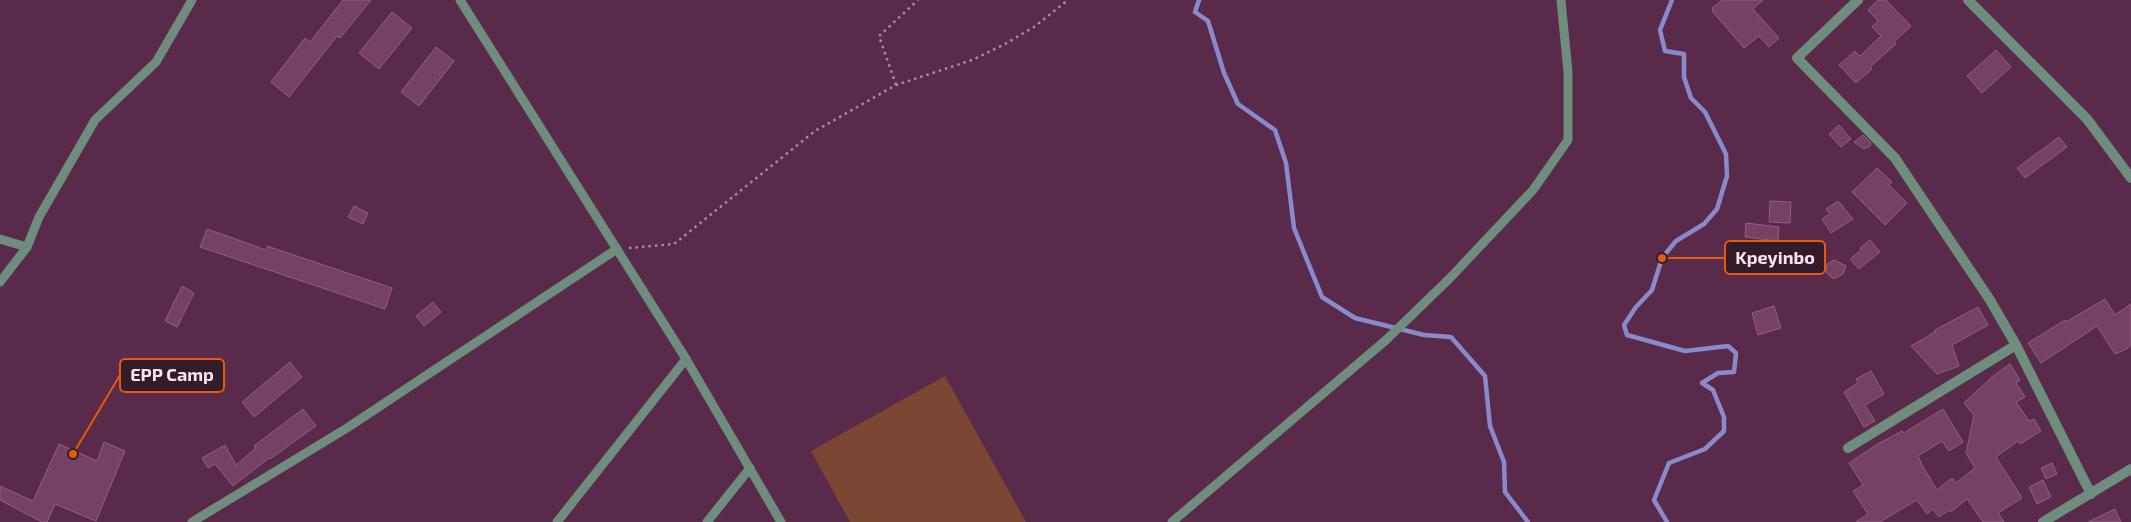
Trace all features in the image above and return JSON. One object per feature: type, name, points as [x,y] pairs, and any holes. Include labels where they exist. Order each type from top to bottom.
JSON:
[{"type":"street","points":[[1858,0],[1797,58],[1895,158],[1990,300],[2016,345],[2091,494]]},
{"type":"street","points":[[1968,0],[2087,120],[2131,178]]},
{"type":"street","points":[[1848,448],[2016,345]]},
{"type":"street","points":[[2043,522],[2131,469]]},
{"type":"lane","points":[[0,282],[27,247],[39,217],[95,120],[156,62],[192,0]]},
{"type":"lane","points":[[460,0],[686,359],[781,522]]},
{"type":"lane","points":[[1172,522],[1386,340],[1450,278],[1533,190],[1568,140],[1568,72],[1561,0]]},
{"type":"lane","points":[[0,239],[27,247]]},
{"type":"lane","points":[[192,522],[347,428],[617,249]]},
{"type":"lane","points":[[557,522],[686,359]]},
{"type":"lane","points":[[707,522],[750,468]]},
{"type":"path","points":[[896,85],[879,36],[918,0]]},
{"type":"path","points":[[617,249],[674,244],[814,131],[896,85],[972,60],[1005,44],[1034,27],[1068,0]]},
{"type":"shaded area","points":[[945,376],[1026,522],[850,522],[811,451]]},
{"type":"building","points":[[343,0],[371,0],[340,38],[337,36],[289,97],[271,82],[305,38],[310,42]]},
{"type":"building","points":[[1722,0],[1763,0],[1753,9],[1779,38],[1769,47],[1759,36],[1744,48],[1712,11],[1714,10],[1712,8]]},
{"type":"building","points":[[1878,0],[1886,0],[1911,26],[1894,42],[1896,44],[1870,67],[1872,69],[1856,83],[1839,65],[1855,51],[1860,56],[1881,36],[1872,27],[1878,21],[1868,10]]},
{"type":"building","points":[[392,12],[412,28],[379,69],[359,53]]},
{"type":"building","points":[[436,47],[454,61],[419,106],[401,92]]},
{"type":"building","points":[[1996,50],[2011,67],[1982,93],[1967,76]]},
{"type":"building","points":[[1839,125],[1851,139],[1841,147],[1829,134]]},
{"type":"building","points":[[1863,135],[1871,143],[1870,146],[1864,149],[1854,142]]},
{"type":"building","points":[[2059,137],[2067,147],[2025,178],[2017,168]]},
{"type":"building","points":[[1877,168],[1892,182],[1889,185],[1907,203],[1885,225],[1852,192]]},
{"type":"building","points":[[1770,201],[1791,202],[1790,223],[1769,222]]},
{"type":"building","points":[[1838,201],[1853,219],[1831,233],[1822,219],[1830,214],[1826,209]]},
{"type":"building","points":[[354,206],[368,213],[363,224],[348,217]]},
{"type":"building","points":[[1746,223],[1779,227],[1778,241],[1745,237]]},
{"type":"building","points":[[207,229],[266,250],[267,246],[392,288],[385,309],[200,247]]},
{"type":"building","points":[[1870,240],[1880,252],[1859,269],[1850,259]]},
{"type":"building","points":[[1834,260],[1846,266],[1843,274],[1832,278],[1826,272],[1827,264]]},
{"type":"building","points":[[182,286],[194,293],[177,327],[165,321]]},
{"type":"building","points":[[2105,299],[2115,315],[2131,304],[2131,344],[2128,348],[2115,354],[2097,326],[2041,363],[2028,343],[2065,320],[2066,322]]},
{"type":"building","points":[[433,302],[441,312],[424,326],[416,316]]},
{"type":"building","points":[[1774,306],[1781,328],[1758,335],[1752,313]]},
{"type":"building","points":[[1978,307],[1988,325],[1952,345],[1959,366],[1937,374],[1911,346],[1935,332],[1935,330]]},
{"type":"building","points":[[290,362],[302,377],[254,417],[242,402]]},
{"type":"building","points":[[2010,364],[2020,380],[2016,383],[2025,397],[2016,402],[2029,421],[2034,419],[2041,431],[2020,444],[2018,441],[1996,457],[2022,498],[1998,513],[2004,522],[1983,522],[1967,499],[1951,512],[1949,510],[1939,517],[1933,509],[1927,514],[1917,500],[1880,522],[1856,522],[1868,514],[1853,491],[1863,485],[1849,463],[1876,445],[1902,431],[1904,433],[1943,409],[1963,442],[1949,451],[1942,441],[1918,456],[1923,467],[1937,490],[1952,478],[1956,483],[1975,468],[1966,453],[1974,415],[1964,403],[1993,376]]},
{"type":"building","points":[[1871,371],[1884,394],[1865,405],[1875,421],[1864,427],[1844,392],[1858,383],[1856,379]]},
{"type":"building","points":[[303,409],[316,426],[269,458],[233,486],[215,464],[208,468],[202,458],[225,445],[236,465],[256,448],[254,446]]},
{"type":"building","points":[[104,442],[125,451],[96,521],[55,504],[47,522],[42,522],[0,500],[0,486],[33,501],[59,444],[97,461]]},
{"type":"building","points":[[2052,463],[2057,474],[2046,479],[2041,468]]},
{"type":"building","points":[[2043,480],[2051,497],[2037,504],[2029,487]]},
{"type":"building","points":[[2115,509],[2121,522],[2088,522]]},
{"type":"waterway","points":[[1199,0],[1195,12],[1208,21],[1224,73],[1238,104],[1275,130],[1286,163],[1294,228],[1322,297],[1355,318],[1424,335],[1451,337],[1485,376],[1490,426],[1504,462],[1505,492],[1528,522]]},
{"type":"waterway","points":[[1667,522],[1654,500],[1669,463],[1705,449],[1724,431],[1724,417],[1713,390],[1702,383],[1718,373],[1734,372],[1736,353],[1728,346],[1685,351],[1627,335],[1624,325],[1636,307],[1652,290],[1662,258],[1676,241],[1704,224],[1717,209],[1727,176],[1726,154],[1705,112],[1691,98],[1684,77],[1684,54],[1665,51],[1660,30],[1672,0]]},
{"type":"place","name":"Kpeyinbo","points":[[1662,258]]},
{"type":"place","name":"EPP Camp","points":[[73,454]]}]
